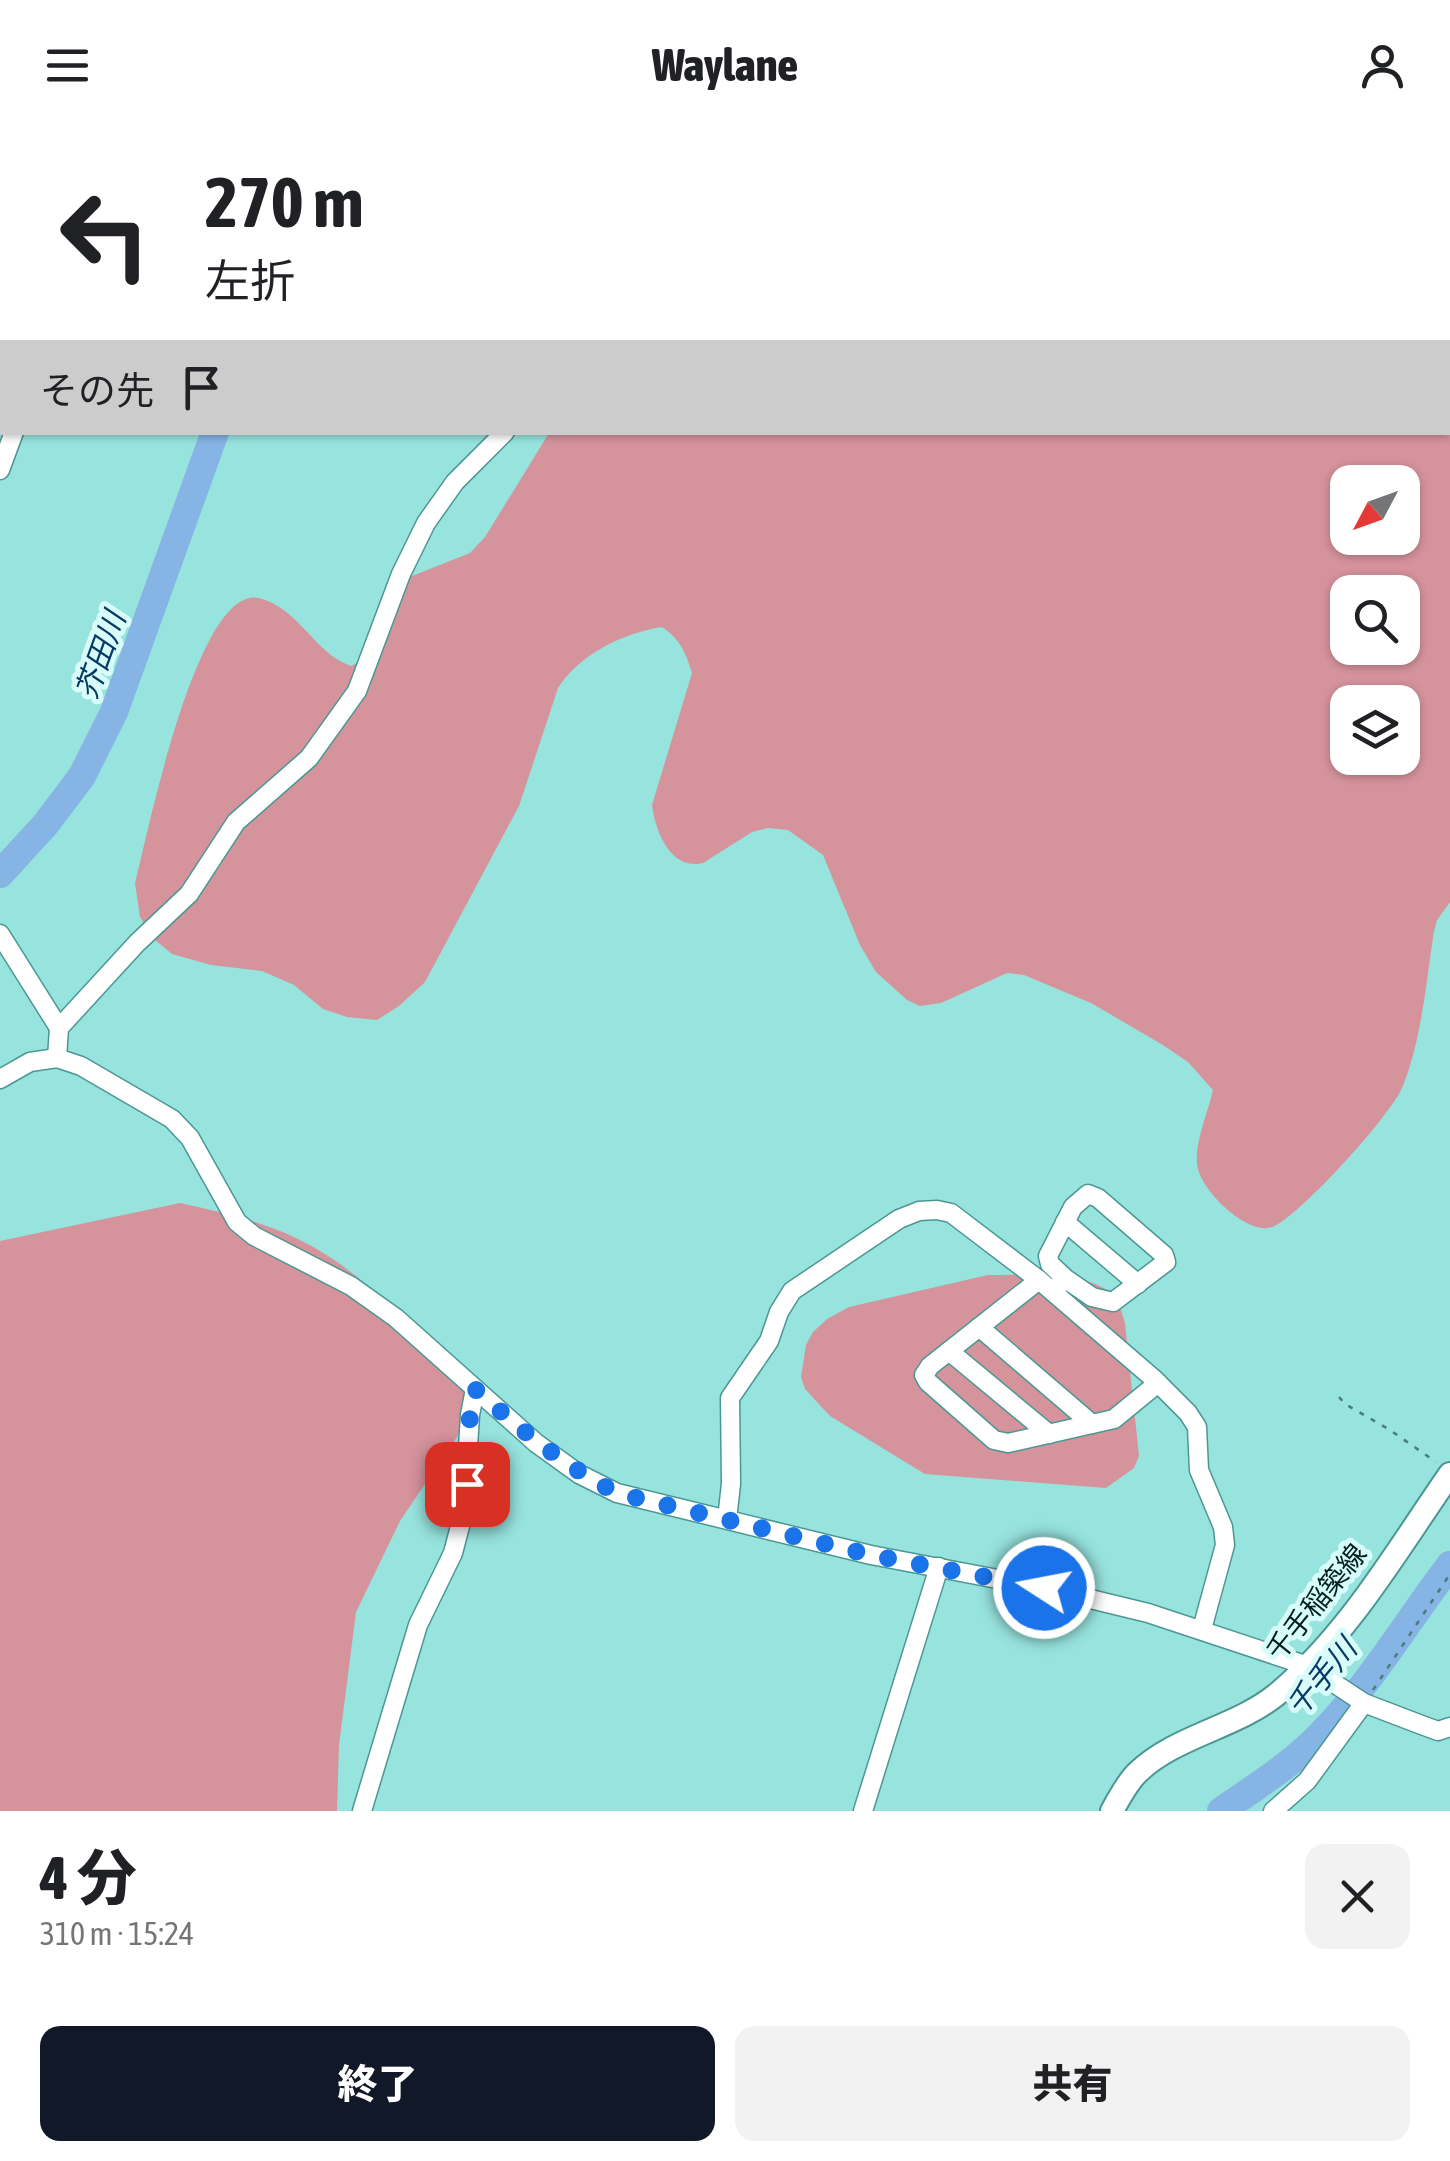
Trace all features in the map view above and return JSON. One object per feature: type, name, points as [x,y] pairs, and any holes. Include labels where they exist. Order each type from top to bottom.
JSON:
[{"type":"main road","name":"千手稲築線","points":[[1112,1811],[1135,1775],[1155,1758],[1246,1715],[1312,1669],[1354,1612],[1442,1468]]},
{"type":"street","points":[[0,470],[13,435]]},
{"type":"street","points":[[59,1028],[137,943],[190,894],[236,822],[309,758],[357,691],[401,574],[426,523],[455,482],[502,435]]},
{"type":"street","points":[[0,934],[59,1028],[57,1058]]},
{"type":"street","points":[[0,1079],[30,1062],[57,1058],[81,1066],[172,1119],[190,1138],[237,1222],[254,1236],[351,1286],[381,1307],[536,1443],[579,1474],[617,1493],[871,1555],[1044,1588],[1202,1629],[1312,1669],[1362,1702],[1438,1730],[1450,1727]]},
{"type":"street","points":[[1052,1284],[1048,1256],[1080,1198],[1088,1194],[1098,1198],[1164,1255],[1166,1262],[1121,1298],[1104,1302],[1052,1284],[979,1327],[930,1366],[924,1375],[928,1382],[994,1440],[1022,1442],[1114,1419],[1158,1383]]},
{"type":"street","points":[[727,1520],[730,1398],[769,1341],[779,1312],[792,1291],[899,1219],[937,1210],[951,1214],[1052,1284],[1188,1412],[1197,1427],[1199,1470],[1223,1526],[1225,1545],[1202,1629]]},
{"type":"street","points":[[1065,1222],[1138,1284]]},
{"type":"street","points":[[979,1327],[1092,1424]]},
{"type":"street","points":[[949,1351],[1049,1434]]},
{"type":"street","points":[[362,1811],[418,1625],[453,1553],[464,1510],[475,1389]]},
{"type":"street","points":[[864,1811],[939,1567]]},
{"type":"street","points":[[1273,1811],[1307,1781],[1362,1702]]},
{"type":"path","points":[[1338,1397],[1442,1468]]},
{"type":"path","points":[[1362,1702],[1450,1574]]},
{"type":"shaded area","points":[[548,435],[1450,435],[1450,902],[1434,931],[1419,1030],[1402,1088],[1381,1120],[1343,1164],[1285,1220],[1262,1228],[1238,1218],[1206,1186],[1197,1164],[1213,1090],[1188,1062],[1163,1045],[1091,1003],[1024,975],[1007,973],[941,1003],[920,1006],[907,1000],[876,972],[860,945],[823,855],[788,830],[768,828],[752,832],[703,863],[691,864],[673,855],[661,836],[652,805],[692,673],[682,647],[662,627],[632,634],[590,655],[558,688],[519,806],[425,982],[399,1006],[377,1020],[347,1017],[323,1009],[294,985],[262,971],[211,965],[172,954],[154,939],[140,917],[135,883],[178,718],[215,630],[236,604],[259,598],[285,611],[327,652],[351,666],[363,660],[372,643],[376,614],[388,591],[407,578],[470,553],[485,537]]},
{"type":"shaded area","points":[[180,1203],[284,1233],[346,1268],[388,1305],[464,1388],[463,1428],[400,1521],[356,1612],[339,1745],[337,1811],[0,1811],[0,1241]]},
{"type":"shaded area","points":[[988,1275],[1087,1281],[1117,1300],[1125,1323],[1139,1456],[1134,1468],[1106,1488],[925,1474],[830,1416],[805,1389],[801,1377],[806,1345],[827,1319],[849,1307]]},
{"type":"waterway","name":"芥田川","points":[[0,874],[45,825],[82,776],[114,712],[214,435]]},
{"type":"waterway","name":"千手川","points":[[1221,1811],[1288,1764],[1324,1731],[1374,1671],[1450,1565]]},
{"type":"route","points":[[467,1484],[475,1389],[536,1443],[579,1474],[617,1493],[871,1555],[1044,1588]]}]
